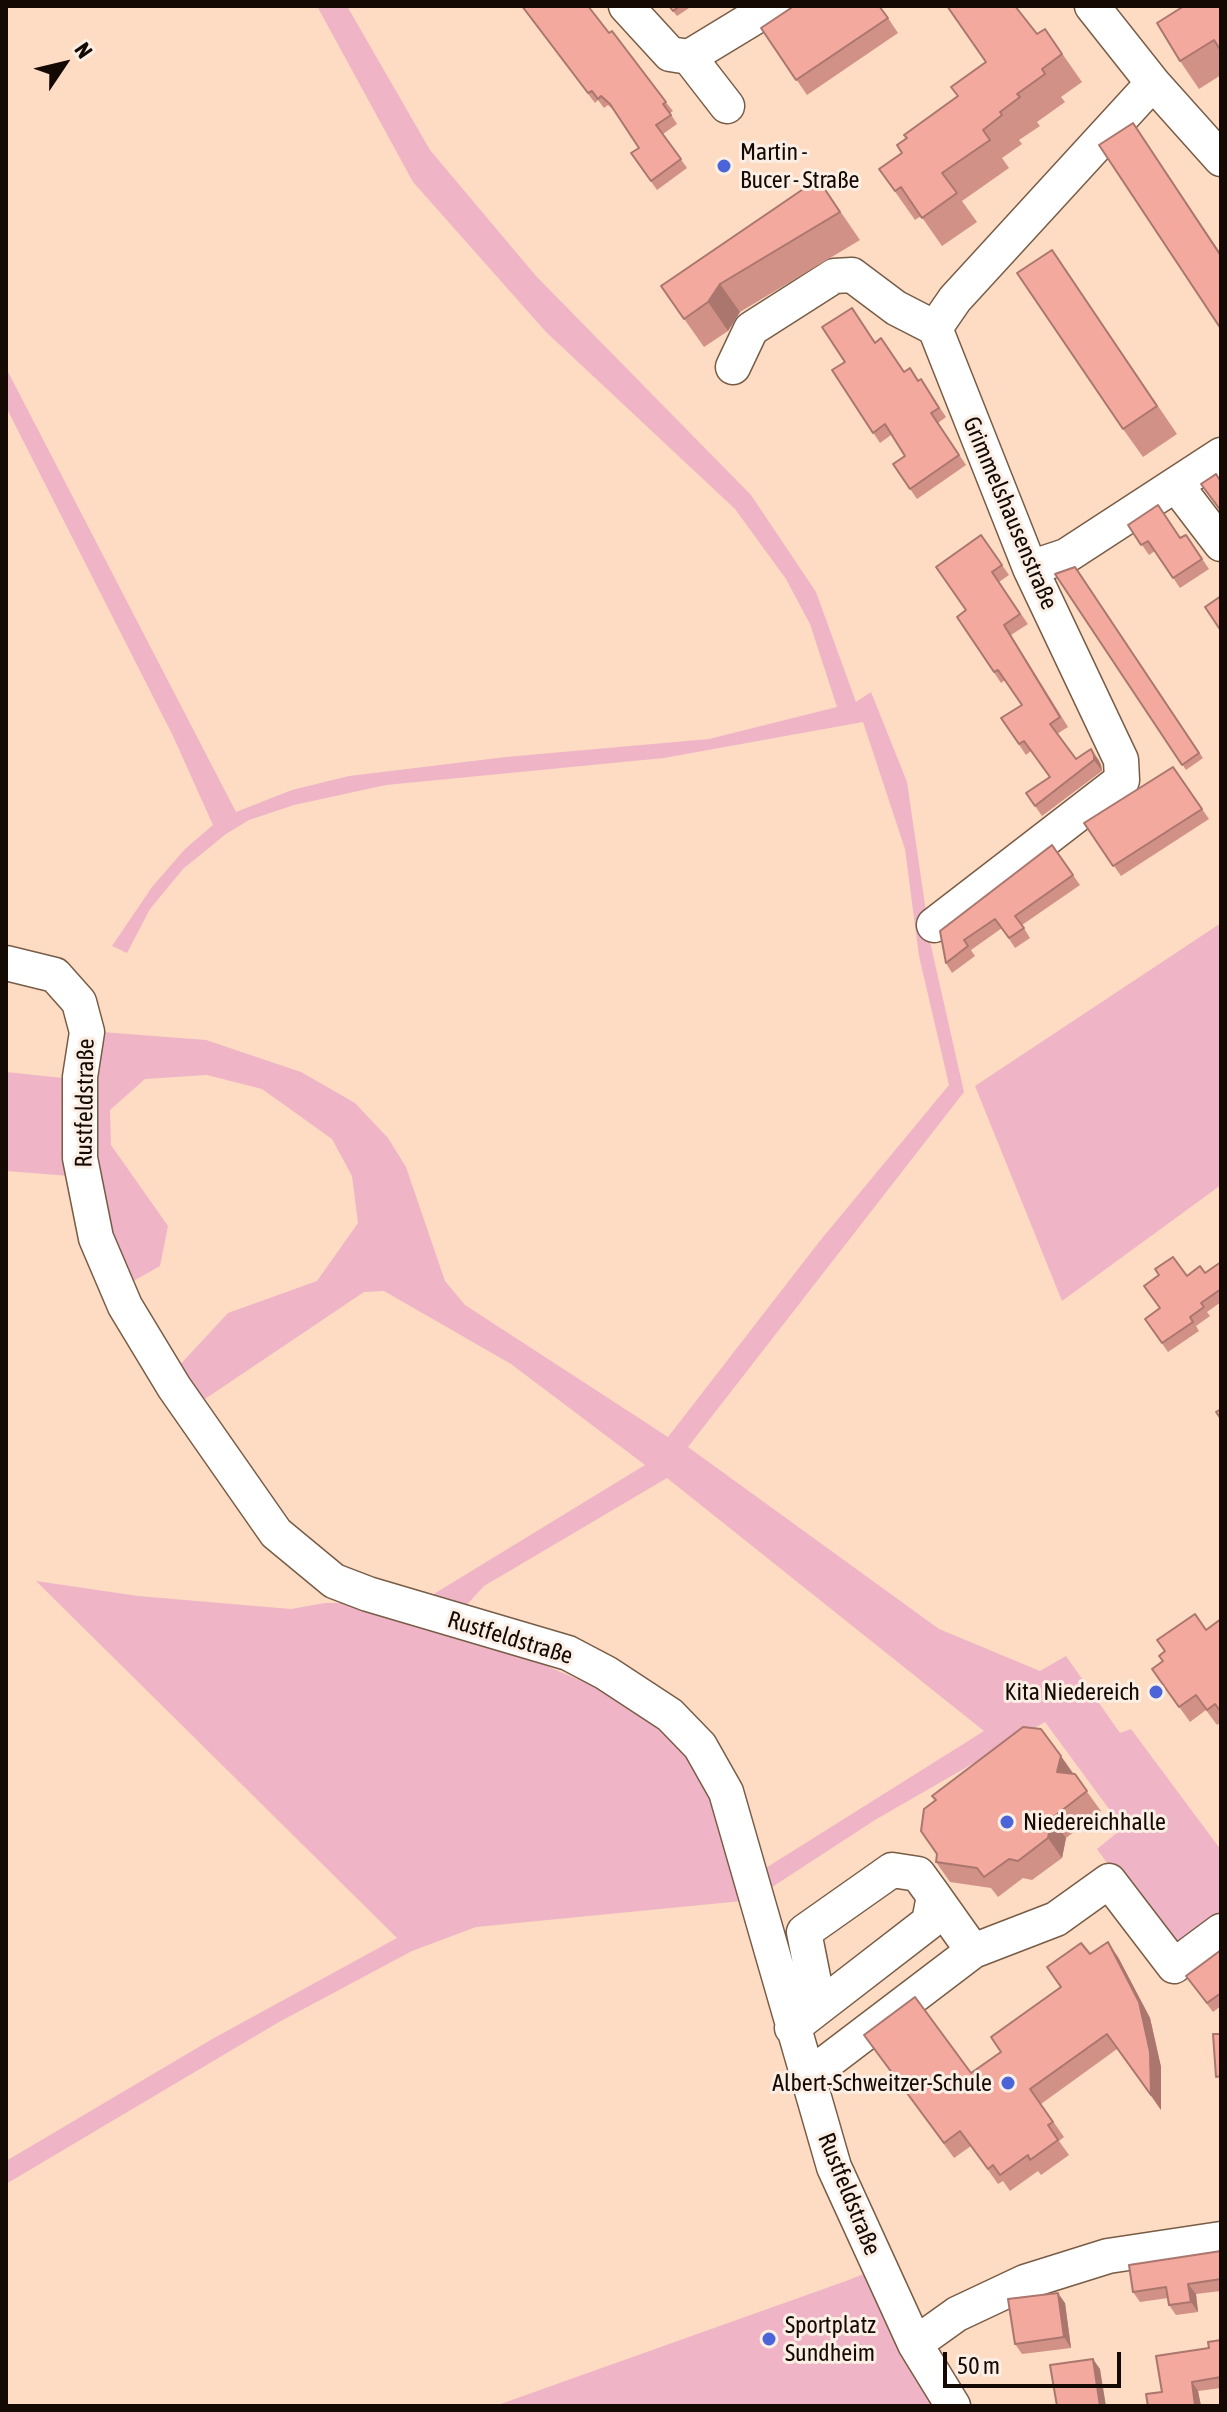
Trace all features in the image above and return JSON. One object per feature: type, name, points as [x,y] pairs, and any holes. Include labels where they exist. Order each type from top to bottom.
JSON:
[{"type":"street","points":[[626,6],[670,54],[689,57],[773,6]]},
{"type":"street","points":[[1092,6],[1153,83],[1221,159]]},
{"type":"street","points":[[689,57],[727,106]]},
{"type":"street","points":[[733,367],[751,329],[834,276],[852,275],[896,308],[935,328],[955,299],[1153,83]]},
{"type":"street","name":"Grimmelshausenstraße","points":[[934,925],[1122,780],[1121,760],[1030,568],[935,328]]},
{"type":"street","points":[[1030,568],[1066,556],[1221,455]]},
{"type":"street","points":[[1176,485],[1221,544]]},
{"type":"street","name":"Rustfeldstraße","points":[[6,963],[55,975],[79,1002],[87,1032],[80,1077],[80,1158],[96,1238],[125,1306],[239,1484],[276,1533],[334,1581],[368,1594],[568,1653],[606,1673],[670,1715],[700,1746],[726,1792],[834,2167],[915,2344],[953,2406]]},
{"type":"street","points":[[819,2007],[804,1932],[892,1870],[918,1874],[973,1951]]},
{"type":"street","points":[[806,2078],[973,1951],[1056,1919],[1109,1881],[1174,1966],[1221,1931]]},
{"type":"street","points":[[792,2028],[929,1922],[934,1896]]},
{"type":"street","points":[[915,2344],[957,2314],[1025,2282],[1108,2256],[1221,2239]]},
{"type":"shaded area","points":[[317,6],[347,6],[430,150],[536,276],[751,495],[816,592],[856,702],[871,692],[907,782],[931,946],[964,1092],[688,1447],[939,1629],[1040,1671],[1066,1656],[1120,1733],[1131,1729],[1221,1850],[1221,1919],[1173,1955],[1097,1849],[1123,1828],[1045,1722],[875,1820],[766,1891],[761,1871],[984,1731],[667,1478],[484,1586],[461,1611],[424,1600],[645,1465],[511,1364],[384,1291],[364,1292],[196,1405],[176,1369],[228,1313],[317,1281],[358,1223],[352,1176],[332,1139],[262,1089],[207,1075],[145,1079],[110,1110],[111,1145],[168,1226],[160,1266],[123,1287],[94,1211],[89,1097],[102,1032],[206,1040],[301,1072],[355,1103],[388,1138],[406,1167],[445,1281],[465,1305],[668,1437],[819,1242],[949,1085],[919,956],[905,849],[863,722],[664,758],[386,785],[294,805],[249,820],[226,834],[183,869],[150,909],[127,953],[112,946],[152,887],[185,849],[213,825],[173,736],[6,407],[6,368],[236,812],[292,790],[349,776],[506,757],[709,739],[837,707],[810,624],[786,579],[735,509],[546,332],[413,182]]},
{"type":"shaded area","points":[[1221,923],[1221,1185],[1062,1301],[975,1086]]},
{"type":"shaded area","points":[[6,1072],[72,1079],[70,1176],[6,1171]]},
{"type":"shaded area","points":[[36,1581],[138,1596],[291,1609],[325,1603],[357,1603],[483,1639],[589,1684],[663,1726],[698,1763],[719,1810],[742,1901],[476,1927],[412,1951],[279,2022],[6,2184],[6,2161],[214,2038],[397,1938]]},
{"type":"shaded area","name":"Sportplatz Sundheim","points":[[866,2273],[936,2406],[495,2406],[846,2281]]},
{"type":"building","points":[[522,6],[588,6],[609,33],[612,31],[666,102],[663,104],[671,115],[656,125],[681,159],[651,181],[631,153],[639,148],[610,104],[601,96],[598,99],[592,91],[588,93]]},
{"type":"building","points":[[794,6],[879,6],[888,18],[796,80],[761,28]]},
{"type":"building","points":[[947,6],[1015,6],[1037,34],[1045,29],[1062,54],[1042,69],[1045,74],[1017,94],[1020,97],[983,130],[990,140],[942,173],[957,193],[922,218],[901,187],[895,191],[879,169],[902,153],[897,145],[907,138],[904,135],[958,96],[951,87],[986,62]]},
{"type":"building","points":[[1184,6],[1221,6],[1221,51],[1214,40],[1180,61],[1157,23]]},
{"type":"building","points":[[1133,123],[1221,256],[1221,329],[1099,145]]},
{"type":"building","points":[[818,179],[840,212],[720,284],[708,302],[684,319],[661,286]]},
{"type":"building","points":[[1052,250],[1157,406],[1123,429],[1017,273]]},
{"type":"building","points":[[852,308],[875,343],[881,338],[904,372],[910,368],[918,381],[921,379],[939,408],[931,413],[959,455],[910,489],[893,464],[905,456],[885,424],[873,433],[832,370],[845,362],[822,327]]},
{"type":"building","points":[[1216,474],[1221,482],[1221,511],[1201,484]]},
{"type":"building","points":[[1158,505],[1180,538],[1186,535],[1202,559],[1173,578],[1148,541],[1141,545],[1128,525]]},
{"type":"building","points":[[981,535],[1002,565],[992,572],[1020,614],[1004,625],[1060,717],[1050,724],[1076,759],[1091,749],[1094,755],[1094,760],[1035,806],[1026,793],[1050,777],[1024,741],[1019,744],[1001,718],[1022,705],[998,670],[994,672],[957,617],[966,610],[936,567]]},
{"type":"building","points":[[1075,567],[1199,753],[1182,765],[1055,574]]},
{"type":"building","points":[[1221,596],[1221,631],[1205,607]]},
{"type":"building","points":[[1173,767],[1202,809],[1113,866],[1084,823]]},
{"type":"building","points":[[1052,845],[1073,875],[1015,916],[1024,928],[1009,938],[995,919],[964,940],[968,946],[946,963],[940,931]]},
{"type":"building","points":[[1173,1257],[1187,1276],[1200,1266],[1205,1273],[1221,1262],[1221,1289],[1201,1303],[1204,1307],[1190,1317],[1193,1322],[1162,1343],[1145,1319],[1160,1308],[1144,1286],[1159,1275],[1155,1269]]},
{"type":"building","points":[[1195,1614],[1206,1630],[1221,1619],[1221,1712],[1215,1704],[1207,1710],[1196,1695],[1179,1707],[1152,1669],[1163,1661],[1159,1656],[1165,1651],[1157,1640]]},
{"type":"building","name":"Niedereichhalle","points":[[1023,1727],[1041,1729],[1061,1756],[1057,1772],[1075,1774],[1087,1791],[1052,1818],[1048,1838],[1018,1861],[1009,1859],[984,1877],[977,1868],[936,1862],[937,1854],[921,1831],[924,1809],[936,1800],[932,1796]]},
{"type":"building","points":[[1108,1942],[1139,2002],[1150,2052],[1151,2095],[1107,2034],[1030,2089],[1053,2122],[1048,2125],[1058,2140],[1030,2160],[1028,2155],[1000,2175],[993,2165],[988,2169],[960,2131],[944,2143],[864,2035],[915,1997],[971,2073],[1001,2052],[991,2037],[1061,1987],[1047,1967],[1081,1943],[1090,1954]]},
{"type":"building","points":[[1221,1950],[1221,1993],[1207,2003],[1186,1976]]},
{"type":"building","points":[[1213,2034],[1221,2034],[1221,2076],[1216,2077]]},
{"type":"building","points":[[1221,2251],[1221,2279],[1188,2284],[1191,2302],[1169,2305],[1166,2287],[1133,2292],[1129,2265]]},
{"type":"building","points":[[1058,2293],[1064,2337],[1015,2344],[1008,2299]]},
{"type":"building","points":[[1221,2340],[1221,2377],[1192,2382],[1195,2406],[1148,2406],[1146,2394],[1162,2392],[1156,2356],[1209,2348],[1208,2342]]},
{"type":"building","points":[[1093,2359],[1100,2406],[1057,2406],[1050,2365]]},
{"type":"place","name":"Martin - Bucer - Straße","points":[[724,166]]},
{"type":"place","name":"Kita Niedereich","points":[[1156,1692]]},
{"type":"place","name":"Niedereichhalle","points":[[1007,1822]]},
{"type":"place","name":"Albert-Schweitzer-Schule","points":[[1008,2083]]},
{"type":"place","name":"Sportplatz Sundheim","points":[[769,2339]]}]
